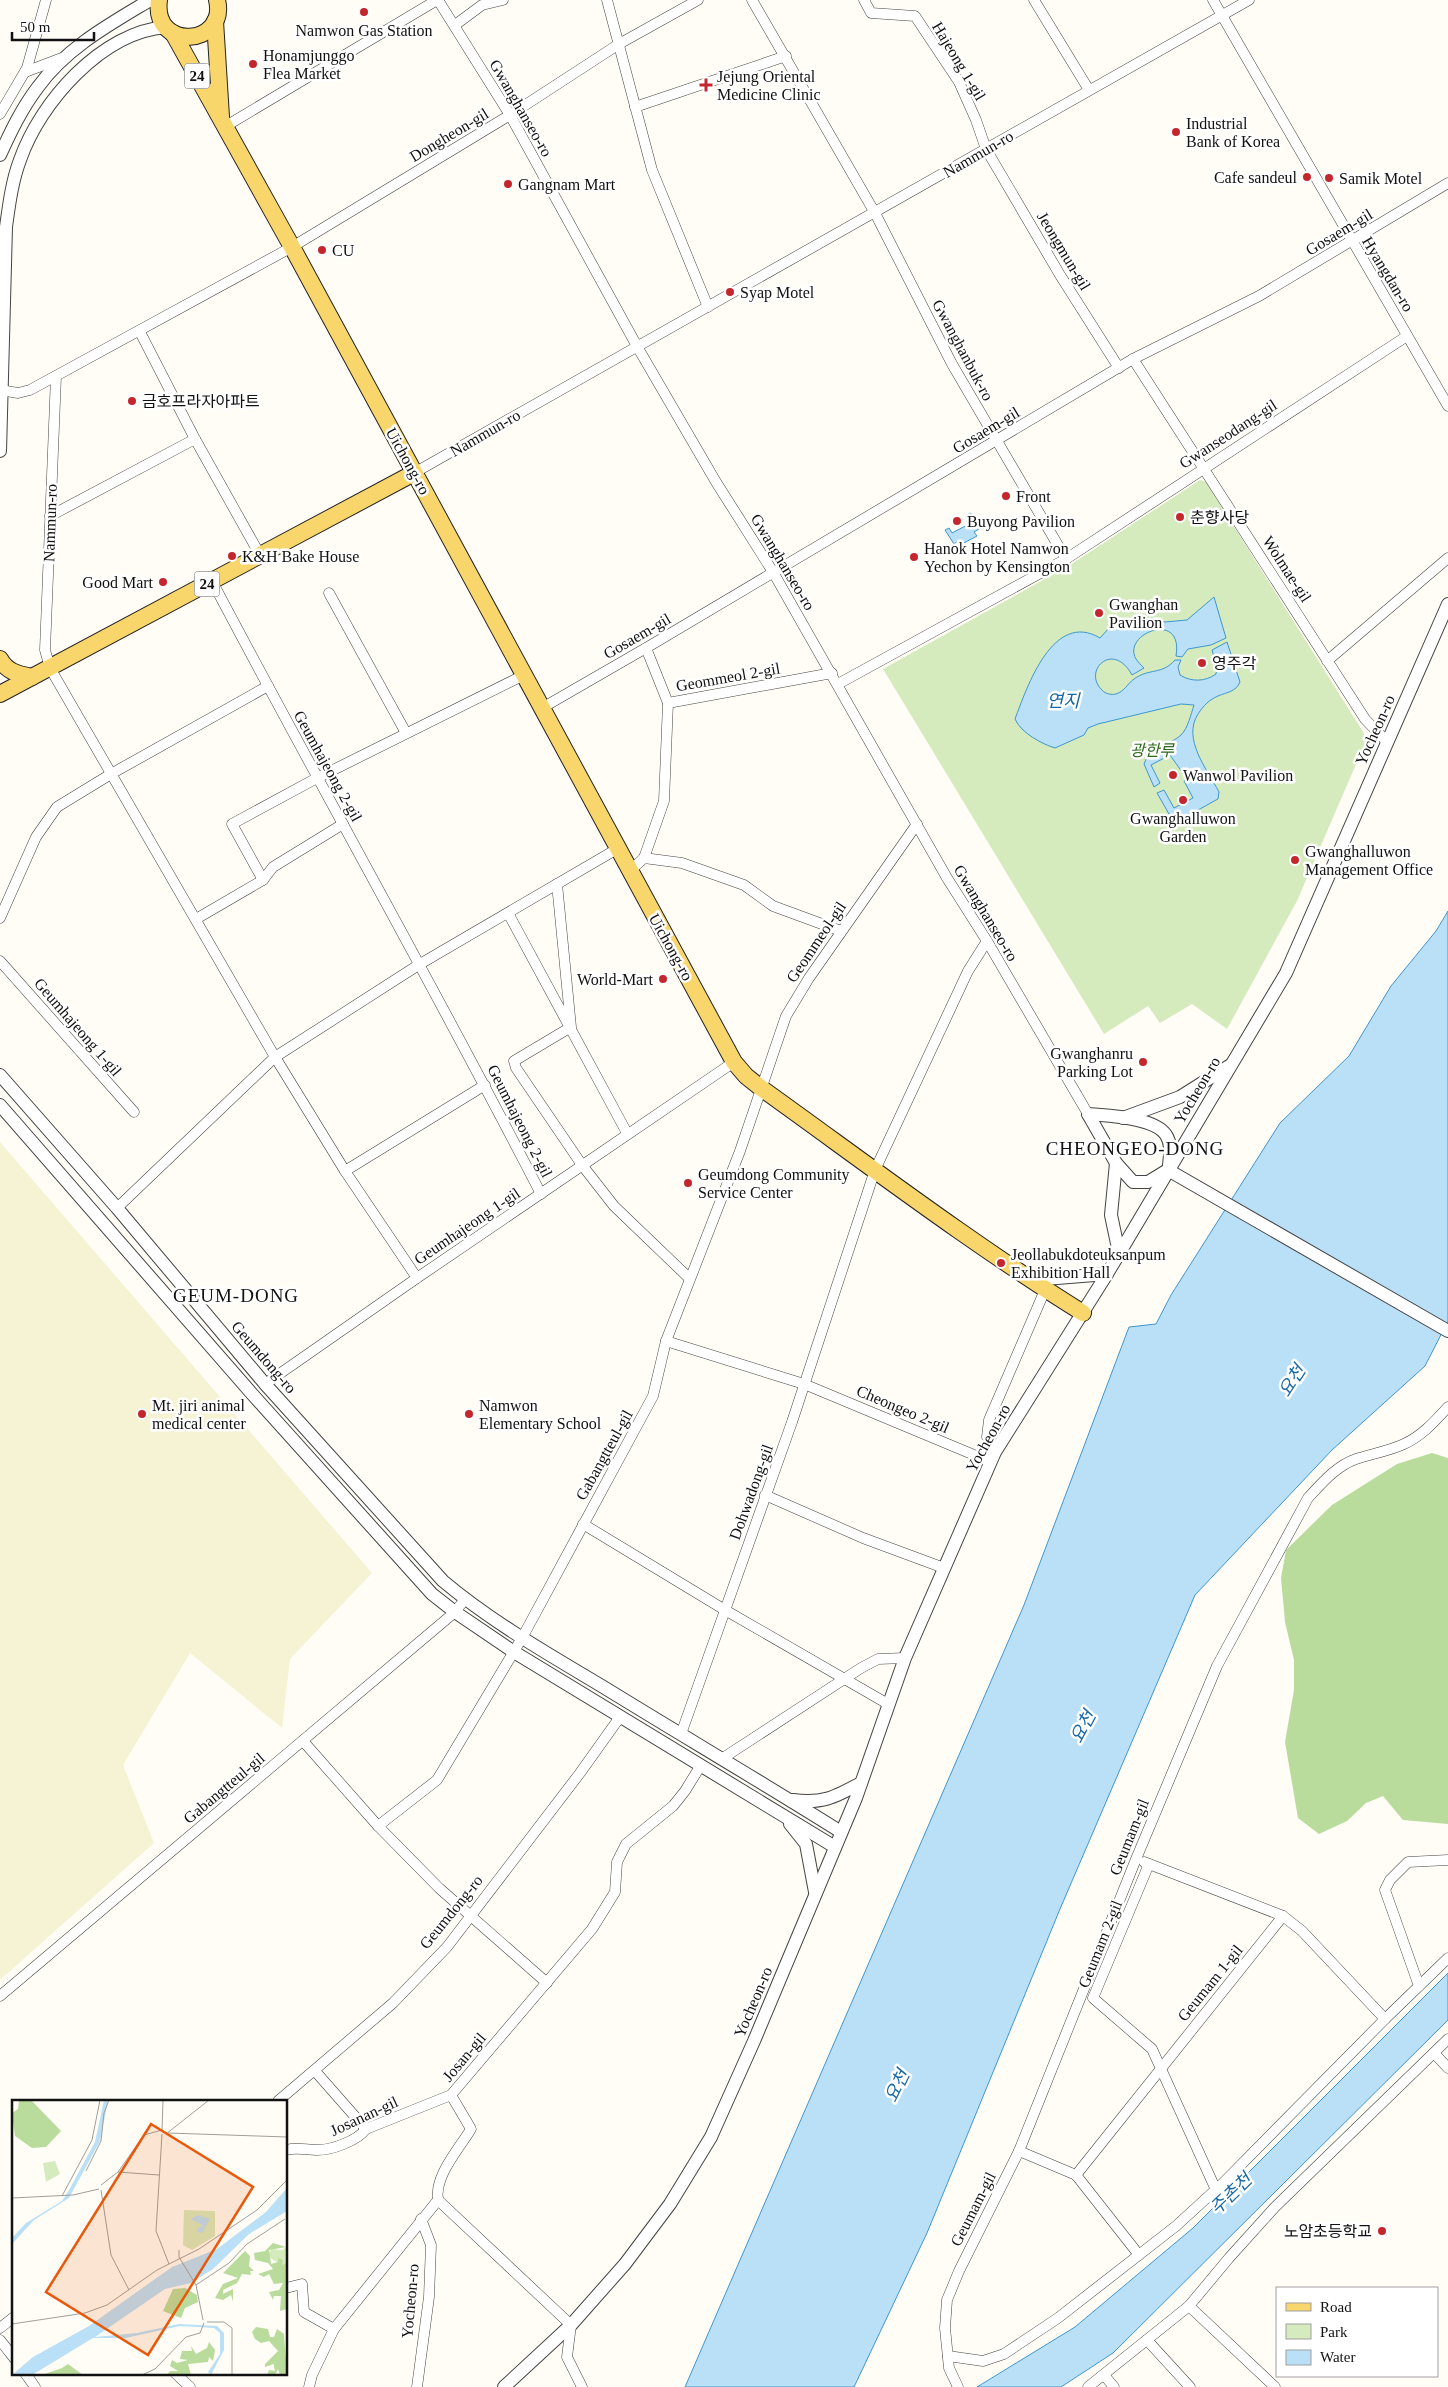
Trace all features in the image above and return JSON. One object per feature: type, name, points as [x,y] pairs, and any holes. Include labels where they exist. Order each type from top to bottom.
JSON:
[{"type":"main road","name":"24","points":[[218,1],[215,21],[224,123]]},
{"type":"main road","name":"24","points":[[155,2],[169,30]]},
{"type":"main road","points":[[169,30],[192,37],[209,29],[215,21]]},
{"type":"main road","name":"Uichong-ro","points":[[169,30],[224,123],[292,247],[734,1062],[746,1076],[761,1088],[875,1170],[1038,1285],[1083,1313]]},
{"type":"main road","name":"Nammun-ro","points":[[0,694],[414,473]]},
{"type":"main road","points":[[0,659],[8,669],[16,674],[32,677]]},
{"type":"street","points":[[0,114],[25,72],[46,0]]},
{"type":"street","points":[[122,16],[131,0]]},
{"type":"street","points":[[224,123],[438,0]]},
{"type":"street","name":"Gwanghanseo-ro","points":[[438,0],[510,115],[638,348],[716,482],[773,572],[947,878],[988,941],[1088,1114]]},
{"type":"street","points":[[454,26],[482,5],[503,0]]},
{"type":"street","points":[[607,0],[652,170],[708,306]]},
{"type":"street","name":"Dongheon-gil","points":[[292,247],[510,115],[620,44],[698,0]]},
{"type":"street","name":"Gwanghanbuk-ro","points":[[752,0],[875,213],[952,364],[1066,559]]},
{"type":"street","name":"Hajeong 1-gil","points":[[864,0],[871,13],[915,16],[959,82],[976,120],[986,149]]},
{"type":"street","points":[[1034,0],[1089,90]]},
{"type":"street","name":"Hyangdan-ro","points":[[1213,0],[1448,406]]},
{"type":"street","name":"Nammun-ro","points":[[414,473],[638,348],[708,306],[1249,0]]},
{"type":"street","points":[[0,154],[17,120],[38,86],[66,57],[122,16],[155,2]]},
{"type":"street","points":[[0,451],[6,227],[20,159],[34,130],[54,98],[79,71],[133,34],[151,28],[169,30]]},
{"type":"street","points":[[79,46],[91,62]]},
{"type":"street","points":[[635,107],[786,56]]},
{"type":"street","points":[[25,72],[66,57]]},
{"type":"street","name":"Jeongmun-gil","points":[[986,149],[1060,275],[1119,368]]},
{"type":"street","name":"Gosaem-gil","points":[[542,708],[1133,359],[1258,296],[1352,242],[1448,183]]},
{"type":"street","points":[[1,390],[18,393],[30,390],[140,332],[292,247]]},
{"type":"street","points":[[140,332],[260,555]]},
{"type":"street","name":"Gwanseodang-gil","points":[[1066,559],[1407,336]]},
{"type":"street","name":"Wolmae-gil","points":[[1133,359],[1364,719],[1387,742]]},
{"type":"street","name":"Nammun-ro","points":[[50,668],[45,650],[56,376]]},
{"type":"street","points":[[50,516],[196,439]]},
{"type":"street","points":[[1327,661],[1448,558]]},
{"type":"street","points":[[838,684],[1066,559]]},
{"type":"street","name":"Geumhajeong 2-gil","points":[[212,581],[317,778],[485,1085],[541,1194],[734,1062]]},
{"type":"street","points":[[329,593],[406,733]]},
{"type":"street","name":"Yocheon-ro","points":[[504,2387],[571,2325],[626,2264],[670,2204],[711,2137],[754,2041],[861,1783],[905,1658],[993,1457],[1107,1274],[1286,973],[1322,896],[1448,604]]},
{"type":"street","points":[[646,648],[668,703]]},
{"type":"street","name":"Geumhajeong 1-gil","points":[[50,668],[275,1057],[345,1170],[417,1278],[541,1194]]},
{"type":"street","name":"Geommeol 2-gil","points":[[644,858],[664,801],[668,703],[832,673]]},
{"type":"street","points":[[262,880],[232,824],[317,778],[524,675]]},
{"type":"street","points":[[0,918],[36,837],[57,807],[111,774],[268,686]]},
{"type":"street","points":[[196,919],[262,880],[273,868],[343,824]]},
{"type":"street","name":"Geommeol-gil","points":[[761,1088],[786,1016],[841,931],[917,824]]},
{"type":"street","points":[[117,1208],[275,1057],[420,964],[617,849]]},
{"type":"street","points":[[630,871],[644,858],[682,862],[744,885],[773,906],[841,931]]},
{"type":"street","points":[[558,884],[571,1027]]},
{"type":"street","points":[[508,913],[627,1134]]},
{"type":"street","points":[[875,1170],[968,971],[988,941]]},
{"type":"street","name":"Geumhajeong 1-gil","points":[[0,961],[134,1112]]},
{"type":"street","name":"Geumhajeong 2-gil","points":[[571,1027],[514,1060],[516,1068],[582,1165]]},
{"type":"street","points":[[1124,1118],[1180,1097],[1232,1064]]},
{"type":"street","name":"Geumdong-ro","points":[[0,1075],[117,1208],[265,1384],[418,1556],[465,1599],[522,1638],[723,1758],[841,1832]]},
{"type":"street","points":[[345,1170],[485,1085]]},
{"type":"street","name":"Gabangtteul-gil","points":[[522,1638],[653,1396],[666,1341],[740,1151],[761,1088]]},
{"type":"street","name":"Geumdong-ro","points":[[0,1105],[406,1567],[432,1594],[514,1652],[835,1847]]},
{"type":"street","points":[[1088,1114],[1124,1118],[1155,1126],[1165,1134],[1170,1150],[1168,1170],[1158,1177],[1141,1183],[1133,1182],[1116,1163],[1088,1114]]},
{"type":"street","points":[[1116,1163],[1112,1215],[1119,1253]]},
{"type":"street","points":[[582,1165],[614,1206],[689,1278]]},
{"type":"street","name":"Dohwadong-gil","points":[[681,1734],[804,1384],[875,1170]]},
{"type":"street","points":[[1168,1170],[1448,1331]]},
{"type":"street","points":[[993,1457],[987,1437],[990,1420],[1038,1285],[1107,1274]]},
{"type":"street","points":[[265,1384],[417,1278]]},
{"type":"street","points":[[666,1341],[804,1384]]},
{"type":"street","name":"Cheongeo 2-gil","points":[[804,1384],[993,1457]]},
{"type":"street","name":"Geumam-gil","points":[[958,2387],[950,2368],[948,2356],[945,2328],[947,2300],[958,2271],[1019,2151],[1136,1859],[1218,1666],[1308,1498],[1325,1480],[1347,1464],[1404,1445],[1422,1433],[1448,1407]]},
{"type":"street","points":[[765,1495],[863,1538],[944,1568]]},
{"type":"street","points":[[583,1524],[725,1610],[846,1678],[888,1704]]},
{"type":"street","name":"Gabangtteul-gil","points":[[0,1996],[455,1612],[465,1599]]},
{"type":"street","points":[[378,1826],[437,1780],[522,1638]]},
{"type":"street","points":[[723,1758],[878,1659],[905,1658]]},
{"type":"street","name":"Geumdong-ro","points":[[279,2100],[393,2003],[447,1947],[574,1781],[620,1717]]},
{"type":"street","points":[[303,1741],[378,1826],[439,1888],[547,1983]]},
{"type":"street","name":"Josan-gil","points":[[438,2200],[437,2192],[442,2177],[471,2129],[452,2094],[592,1929],[615,1892],[617,1862],[626,1844],[672,1806],[685,1792],[701,1765]]},
{"type":"street","points":[[788,1799],[812,1803],[834,1798],[861,1783]]},
{"type":"street","points":[[779,1813],[806,1844],[815,1893]]},
{"type":"street","points":[[1136,1859],[1283,1916],[1302,1931],[1385,2019]]},
{"type":"street","points":[[1419,1986],[1385,1890],[1390,1880],[1408,1862],[1448,1860]]},
{"type":"street","name":"Geumam 2-gil","points":[[1149,1864],[1093,1998],[1152,2049],[1216,2190]]},
{"type":"street","name":"Geumam 1-gil","points":[[1161,2069],[1283,1916]]},
{"type":"street","points":[[948,2356],[983,2361],[1004,2354],[1058,2318],[1139,2255],[1216,2190],[1448,1958]]},
{"type":"street","points":[[1088,2387],[1189,2306],[1275,2207],[1448,2040]]},
{"type":"street","points":[[1434,2053],[1448,2068]]},
{"type":"street","points":[[1076,2175],[1161,2069]]},
{"type":"street","points":[[315,2071],[366,2129]]},
{"type":"street","name":"Josanan-gil","points":[[288,2150],[304,2148],[323,2150],[360,2137],[366,2129],[452,2094]]},
{"type":"street","points":[[1019,2151],[1076,2175],[1139,2255]]},
{"type":"street","points":[[309,2387],[312,2375],[334,2330],[438,2200],[571,2325],[567,2357],[582,2387]]},
{"type":"street","name":"Yocheon-ro","points":[[418,2387],[429,2297],[431,2245],[421,2219]]},
{"type":"street","points":[[288,2288],[302,2284],[304,2312],[334,2330]]},
{"type":"street","points":[[1189,2306],[1275,2387]]},
{"type":"street","points":[[0,2328],[12,2319]]},
{"type":"street","points":[[0,2340],[12,2355]]},
{"type":"street","points":[[1147,2340],[1190,2387]]},
{"type":"street","points":[[26,2374],[35,2387]]},
{"type":"street","points":[[177,2374],[190,2387]]},
{"type":"street","points":[[1104,2375],[1114,2387]]},
{"type":"shaded area","points":[[0,1142],[372,1573],[290,1659],[282,1728],[190,1653],[123,1765],[154,1843],[0,1980]]},
{"type":"green space","name":"광한루","points":[[1200,480],[1206,482],[1365,735],[1366,741],[1297,901],[1227,1029],[1192,1004],[1160,1023],[1148,1006],[1104,1034],[883,669],[1070,565]]},
{"type":"green space","points":[[1432,1453],[1448,1458],[1448,1824],[1403,1820],[1383,1796],[1366,1803],[1347,1821],[1319,1834],[1298,1818],[1285,1742],[1294,1690],[1294,1660],[1285,1622],[1281,1578],[1286,1550],[1332,1505],[1397,1464]]},
{"type":"water","points":[[971,513],[979,529],[974,532],[977,536],[960,545],[958,541],[954,544],[945,530],[949,528],[952,533],[971,523],[967,515]]},
{"type":"water","name":"연지","points":[[1214,597],[1226,638],[1211,645],[1188,649],[1182,657],[1176,656],[1176,642],[1171,633],[1163,630],[1153,630],[1137,641],[1134,650],[1136,659],[1144,668],[1132,675],[1124,665],[1116,660],[1109,659],[1102,662],[1096,675],[1097,682],[1102,690],[1107,693],[1116,694],[1140,676],[1165,668],[1175,660],[1181,660],[1178,667],[1180,675],[1189,679],[1203,680],[1216,674],[1217,667],[1212,650],[1227,642],[1240,682],[1234,690],[1209,701],[1205,705],[1198,714],[1193,734],[1198,754],[1219,792],[1218,799],[1188,814],[1169,814],[1157,793],[1164,790],[1174,808],[1193,798],[1184,781],[1187,779],[1170,755],[1151,765],[1160,783],[1154,787],[1144,764],[1151,753],[1181,735],[1187,725],[1194,705],[1181,704],[1098,724],[1088,728],[1084,735],[1055,748],[1032,737],[1018,724],[1015,719],[1027,689],[1044,656],[1056,643],[1069,634],[1083,632],[1100,638],[1109,628],[1121,621],[1140,625],[1151,618],[1165,622],[1187,620]]},
{"type":"water","name":"요천","points":[[1448,911],[1448,1321],[1425,1366],[1332,1450],[1195,1595],[1060,1909],[927,2233],[854,2387],[685,2387],[1024,1605],[1129,1327],[1156,1324],[1171,1295],[1280,1123],[1349,1056],[1391,986],[1436,931]]},
{"type":"water","name":"주촌천","points":[[1448,1973],[1448,2020],[1113,2353],[1061,2387],[977,2387],[1075,2327],[1193,2228]]},
{"type":"place","name":"Namwon Gas Station","points":[[364,12]]},
{"type":"place","name":"Honamjunggo Flea Market","points":[[253,64]]},
{"type":"place","name":"Jejung Oriental Medicine Clinic","points":[[706,85]]},
{"type":"place","name":"Industrial Bank of Korea","points":[[1176,132]]},
{"type":"place","name":"Cafe sandeul","points":[[1307,177]]},
{"type":"place","name":"Samik Motel","points":[[1329,178]]},
{"type":"place","name":"Gangnam Mart","points":[[508,184]]},
{"type":"place","name":"CU","points":[[322,250]]},
{"type":"place","name":"Syap Motel","points":[[730,292]]},
{"type":"place","name":"금호프라자아파트","points":[[132,401]]},
{"type":"place","name":"Front","points":[[1006,496]]},
{"type":"place","name":"춘향사당","points":[[1180,517]]},
{"type":"place","name":"Buyong Pavilion","points":[[957,521]]},
{"type":"place","name":"K&H Bake House","points":[[232,556]]},
{"type":"place","name":"Hanok Hotel Namwon Yechon by Kensington","points":[[914,557]]},
{"type":"place","name":"Good Mart","points":[[163,582]]},
{"type":"place","name":"Gwanghan Pavilion","points":[[1099,613]]},
{"type":"place","name":"영주각","points":[[1202,663]]},
{"type":"place","name":"Wanwol Pavilion","points":[[1173,775]]},
{"type":"place","name":"Gwanghalluwon Garden","points":[[1183,800]]},
{"type":"place","name":"Gwanghalluwon Management Office","points":[[1295,860]]},
{"type":"place","name":"World-Mart","points":[[663,979]]},
{"type":"place","name":"Gwanghanru Parking Lot","points":[[1143,1062]]},
{"type":"place","name":"Geumdong Community Service Center","points":[[688,1183]]},
{"type":"place","name":"Jeollabukdoteuksanpum Exhibition Hall","points":[[1001,1263]]},
{"type":"place","name":"Mt. jiri animal medical center","points":[[142,1414]]},
{"type":"place","name":"Namwon Elementary School","points":[[469,1414]]},
{"type":"place","name":"노암초등학교","points":[[1382,2231]]},
{"type":"district","name":"CHEONGEO-DONG","points":[[1135,1148]]},
{"type":"district","name":"GEUM-DONG","points":[[236,1295]]}]
